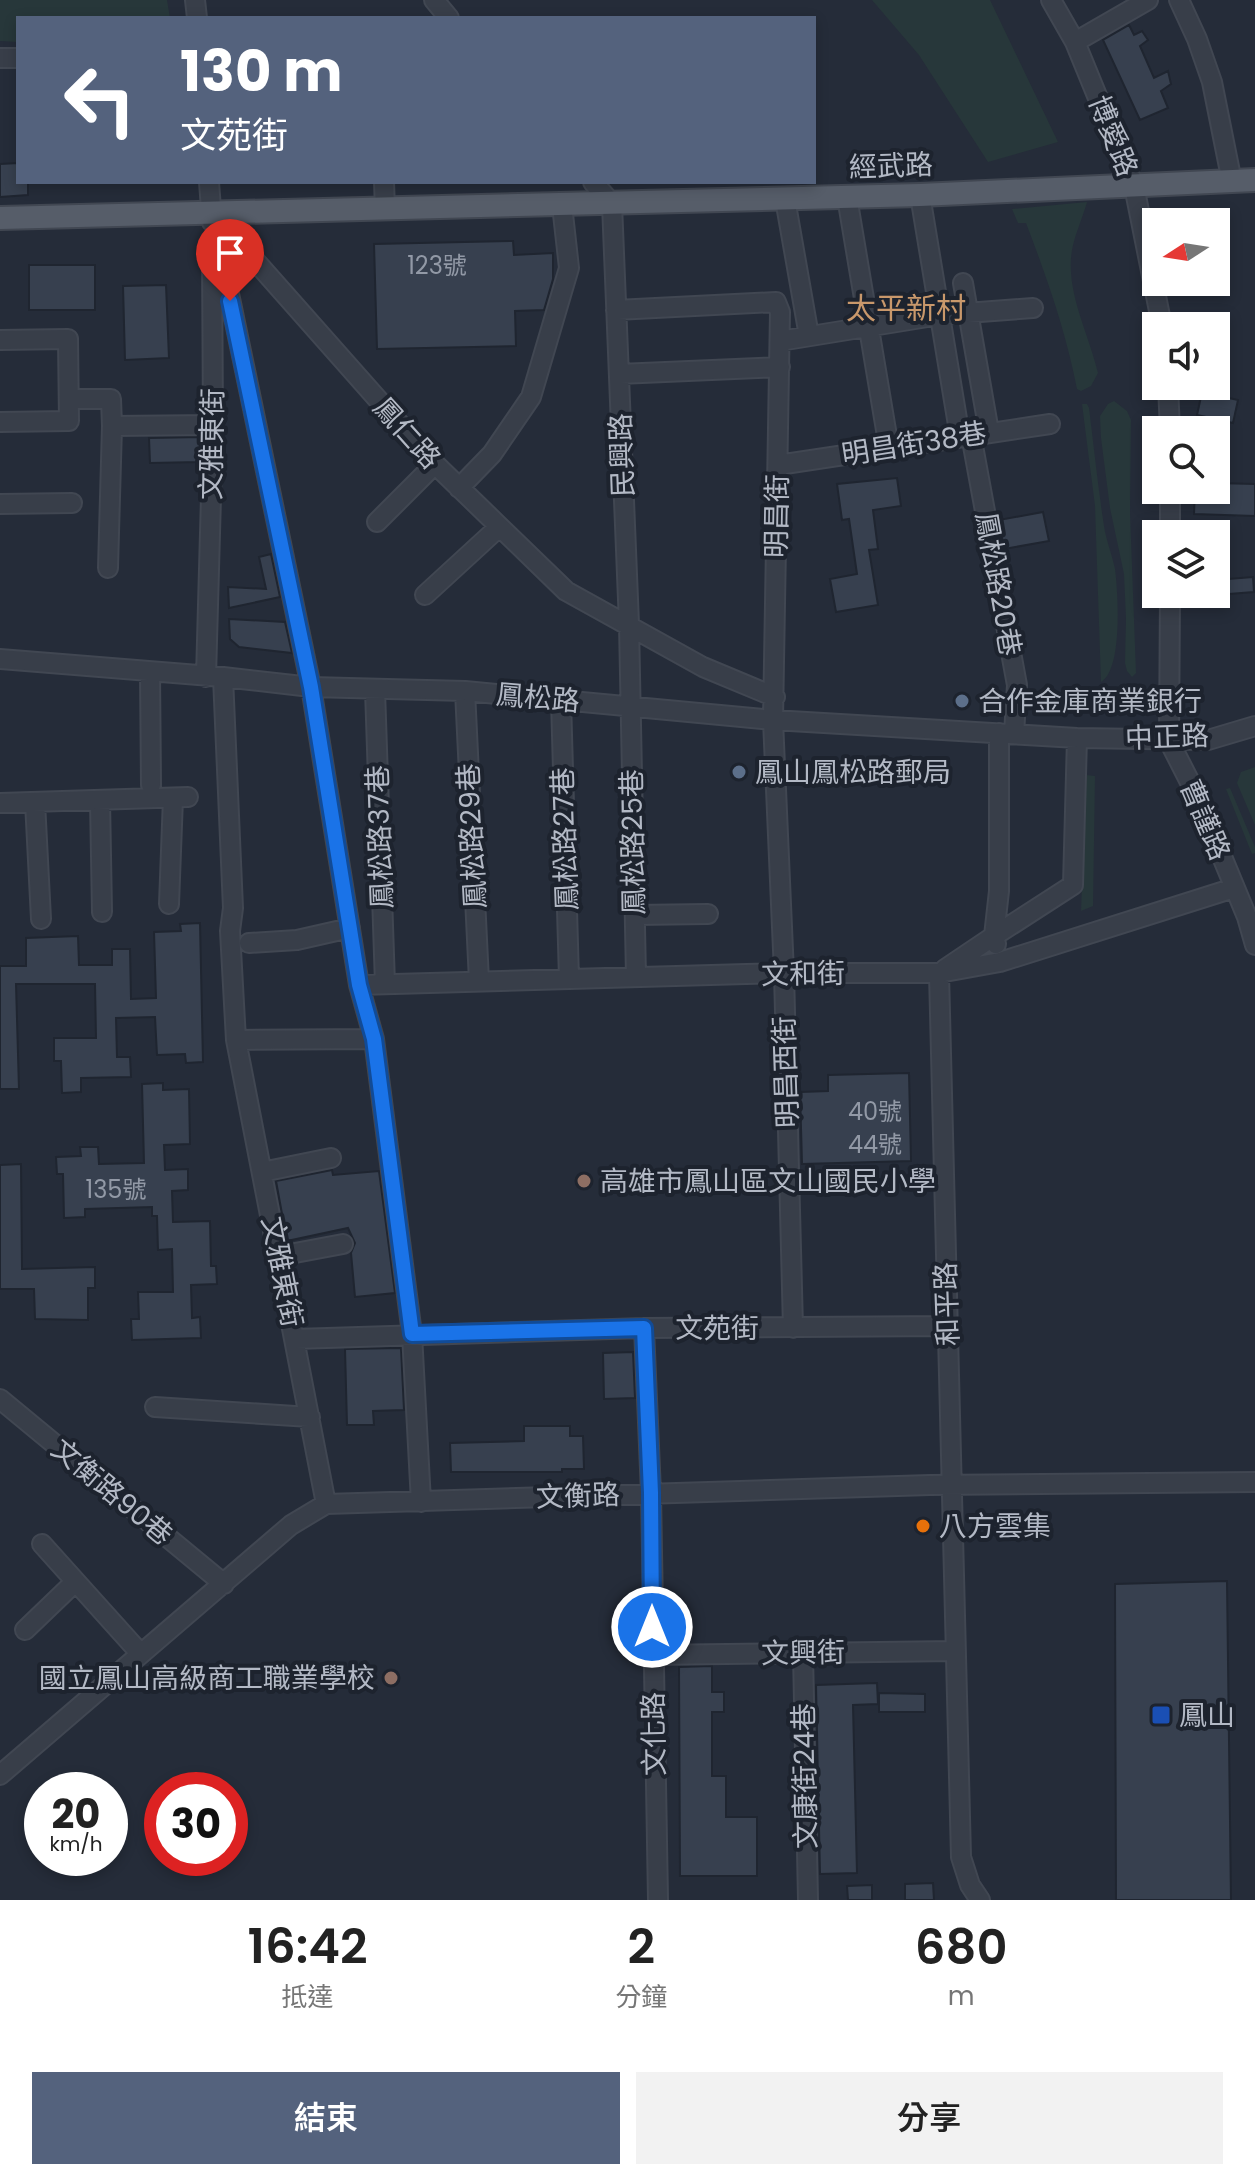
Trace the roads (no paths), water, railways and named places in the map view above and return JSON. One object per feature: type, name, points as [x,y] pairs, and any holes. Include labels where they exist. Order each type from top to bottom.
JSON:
[{"type":"main road","name":"經武路","points":[[0,218],[920,195],[1255,180]]},
{"type":"street","points":[[434,0],[447,16]]},
{"type":"street","name":"博愛路","points":[[1051,0],[1075,42],[1134,186],[1159,312]]},
{"type":"street","points":[[1075,42],[1148,0]]},
{"type":"street","points":[[1179,0],[1212,82],[1232,182]]},
{"type":"street","points":[[209,184],[212,212],[311,687],[359,985],[374,1039],[412,1334],[421,1502]]},
{"type":"street","points":[[384,184],[385,209]]},
{"type":"street","points":[[595,184],[612,204]]},
{"type":"street","points":[[920,195],[940,315],[973,435]]},
{"type":"street","points":[[847,197],[889,448]]},
{"type":"street","points":[[785,199],[809,336]]},
{"type":"street","name":"民興路","points":[[612,204],[630,707]]},
{"type":"street","points":[[459,488],[492,454],[531,397],[569,268],[562,205]]},
{"type":"street","name":"文雅東街","points":[[212,212],[215,677],[233,908],[230,931],[236,1040],[326,1504]]},
{"type":"street","name":"鳳仁路","points":[[212,212],[435,464],[566,591],[703,667],[775,697]]},
{"type":"street","points":[[963,283],[968,313],[973,435]]},
{"type":"street","name":"明昌街","points":[[616,310],[776,302],[780,312],[773,720]]},
{"type":"street","points":[[780,341],[940,315],[1033,308]]},
{"type":"street","points":[[0,340],[68,339],[69,399],[69,421],[0,422]]},
{"type":"street","points":[[619,374],[780,367]]},
{"type":"street","points":[[69,399],[111,399],[108,568]]},
{"type":"street","name":"明昌街38巷","points":[[778,465],[1050,424]]},
{"type":"street","points":[[112,426],[213,425]]},
{"type":"street","name":"鳳松路20巷","points":[[973,435],[1017,685],[1006,734]]},
{"type":"street","points":[[377,522],[435,464]]},
{"type":"street","points":[[0,504],[72,503]]},
{"type":"street","points":[[425,595],[498,528]]},
{"type":"street","points":[[1169,741],[1170,608]]},
{"type":"street","name":"鳳松路","points":[[0,659],[311,687],[465,691],[773,720],[1077,738]]},
{"type":"street","points":[[150,672],[151,785]]},
{"type":"street","name":"鳳松路37巷","points":[[375,690],[385,984]]},
{"type":"street","name":"鳳松路29巷","points":[[465,691],[479,981]]},
{"type":"street","name":"鳳松路27巷","points":[[561,700],[569,979]]},
{"type":"street","name":"鳳松路25巷","points":[[630,707],[636,977]]},
{"type":"street","name":"明昌西街","points":[[773,720],[784,973],[793,1328]]},
{"type":"street","name":"中正路","points":[[1077,738],[1208,740],[1255,726]]},
{"type":"street","points":[[1000,962],[994,936],[1006,734]]},
{"type":"street","points":[[939,973],[1073,885],[1077,738]]},
{"type":"street","name":"曹謹路","points":[[1169,741],[1196,794],[1255,945]]},
{"type":"street","points":[[0,803],[180,798],[169,904]]},
{"type":"street","points":[[100,800],[102,912]]},
{"type":"street","points":[[35,802],[41,919]]},
{"type":"street","name":"文和街","points":[[359,985],[784,973],[939,973],[1000,962],[1234,888]]},
{"type":"street","points":[[635,915],[708,914]]},
{"type":"street","points":[[249,943],[297,940],[350,928]]},
{"type":"street","name":"和平路","points":[[939,973],[961,1857],[970,1885],[980,1900]]},
{"type":"street","points":[[236,1040],[374,1039]]},
{"type":"street","points":[[262,1172],[331,1158]]},
{"type":"street","points":[[279,1256],[343,1244]]},
{"type":"street","name":"文苑街","points":[[295,1339],[644,1328],[947,1326]]},
{"type":"street","name":"文化路","points":[[644,1328],[651,1493],[658,1900]]},
{"type":"street","name":"文衡路90巷","points":[[0,1399],[224,1584]]},
{"type":"street","points":[[155,1407],[310,1417]]},
{"type":"street","name":"文衡路","points":[[0,1775],[291,1525],[326,1504],[953,1484],[1255,1482]]},
{"type":"street","points":[[42,1544],[140,1653]]},
{"type":"street","points":[[25,1630],[75,1582]]},
{"type":"street","name":"文興街","points":[[652,1655],[955,1651]]},
{"type":"street","name":"文康街24巷","points":[[803,1653],[808,1900]]},
{"type":"place","name":"合作金庫商業銀行","points":[[962,701]]},
{"type":"place","name":"鳳山鳳松路郵局","points":[[739,772]]},
{"type":"place","name":"高雄市鳳山區文山國民小學","points":[[584,1181]]},
{"type":"place","name":"八方雲集","points":[[923,1526]]},
{"type":"place","name":"國立鳳山高級商工職業學校","points":[[391,1678]]},
{"type":"place","name":"鳳山","points":[[1161,1715]]},
{"type":"district","name":"太平新村","points":[[906,308]]}]
